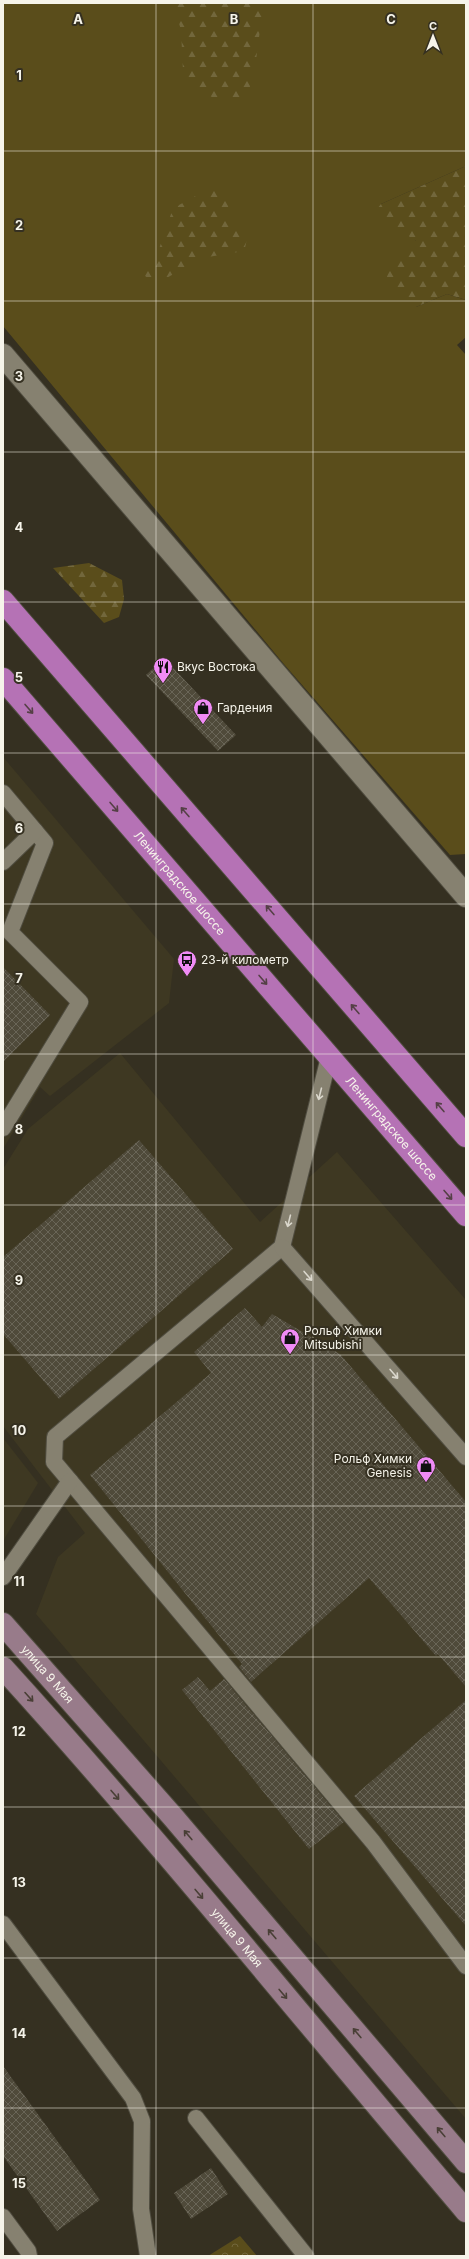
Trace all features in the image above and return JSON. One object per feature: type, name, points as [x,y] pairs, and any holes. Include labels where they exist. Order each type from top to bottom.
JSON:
[{"type":"highway","points":[[3,602],[466,1136]]},
{"type":"highway","name":"Ленинградское шоссе","points":[[3,680],[466,1215]]},
{"type":"main road","name":"улица 9 Мая","points":[[3,1624],[463,2151]]},
{"type":"main road","name":"улица 9 Мая","points":[[3,1668],[59,1730],[146,1832],[466,2211]]},
{"type":"street","points":[[3,355],[466,896]]},
{"type":"lane","points":[[3,793],[45,842],[10,932],[80,1002],[3,1128]]},
{"type":"lane","points":[[3,862],[35,831]]},
{"type":"lane","points":[[329,1057],[282,1247],[55,1437],[54,1462],[373,1842],[466,1966]]},
{"type":"lane","points":[[282,1247],[466,1457]]},
{"type":"lane","points":[[3,1578],[70,1481]]},
{"type":"lane","points":[[3,1924],[133,2098],[142,2121],[141,2209],[148,2256]]},
{"type":"lane","points":[[196,2118],[306,2256]]},
{"type":"lane","points":[[3,2217],[28,2251],[29,2256]]},
{"type":"shaded area","points":[[3,757],[174,959],[169,1003],[50,1096],[40,1087],[3,1149]]},
{"type":"shaded area","points":[[120,1053],[260,1222],[337,1152],[466,1300],[466,2119],[36,1614],[58,1557],[85,1533],[3,1426],[3,1169],[28,1129]]},
{"type":"shaded area","points":[[3,1438],[38,1483],[3,1541]]},
{"type":"green space","points":[[3,3],[466,3],[466,166],[381,204],[416,241],[416,307],[447,294],[466,300],[466,337],[457,345],[466,355],[466,854],[450,855],[283,663],[3,326]]},
{"type":"green space","points":[[173,3],[266,3],[263,7],[253,83],[241,97],[212,97],[192,88],[183,71],[181,30]]},
{"type":"green space","points":[[466,166],[466,300],[447,294],[416,307],[400,296],[387,277],[389,261],[416,241],[374,213],[381,204]]},
{"type":"green space","points":[[214,190],[225,196],[233,221],[245,232],[246,242],[244,251],[202,258],[163,280],[151,281],[144,275],[146,268],[158,252],[171,214],[179,205],[203,192]]},
{"type":"green space","points":[[89,563],[122,580],[124,599],[119,617],[104,623],[53,568]]},
{"type":"green space","points":[[240,2236],[257,2256],[208,2256]]},
{"type":"building","points":[[164,658],[236,735],[218,751],[146,675]]},
{"type":"building","points":[[3,967],[50,1015],[3,1062]]},
{"type":"building","points":[[139,1140],[233,1249],[59,1399],[3,1334],[3,1257]]},
{"type":"building","points":[[245,1308],[262,1327],[272,1314],[340,1354],[466,1502],[466,1687],[438,1654],[436,1656],[369,1578],[251,1682],[239,1667],[242,1664],[90,1475],[211,1373],[194,1352]]},
{"type":"building","points":[[198,1677],[210,1691],[224,1679],[344,1822],[309,1849],[182,1690]]},
{"type":"building","points":[[466,1700],[466,1926],[354,1796]]},
{"type":"building","points":[[3,2066],[100,2200],[57,2231],[3,2156]]},
{"type":"building","points":[[211,2168],[228,2194],[191,2219],[174,2193]]},
{"type":"place","name":"Вкус Востока","points":[[163,684]]},
{"type":"place","name":"Гардения","points":[[203,725]]},
{"type":"place","name":"23-й километр","points":[[187,977]]},
{"type":"place","name":"Рольф Химки Mitsubishi","points":[[290,1355]]},
{"type":"place","name":"Рольф Химки Genesis","points":[[426,1483]]}]
